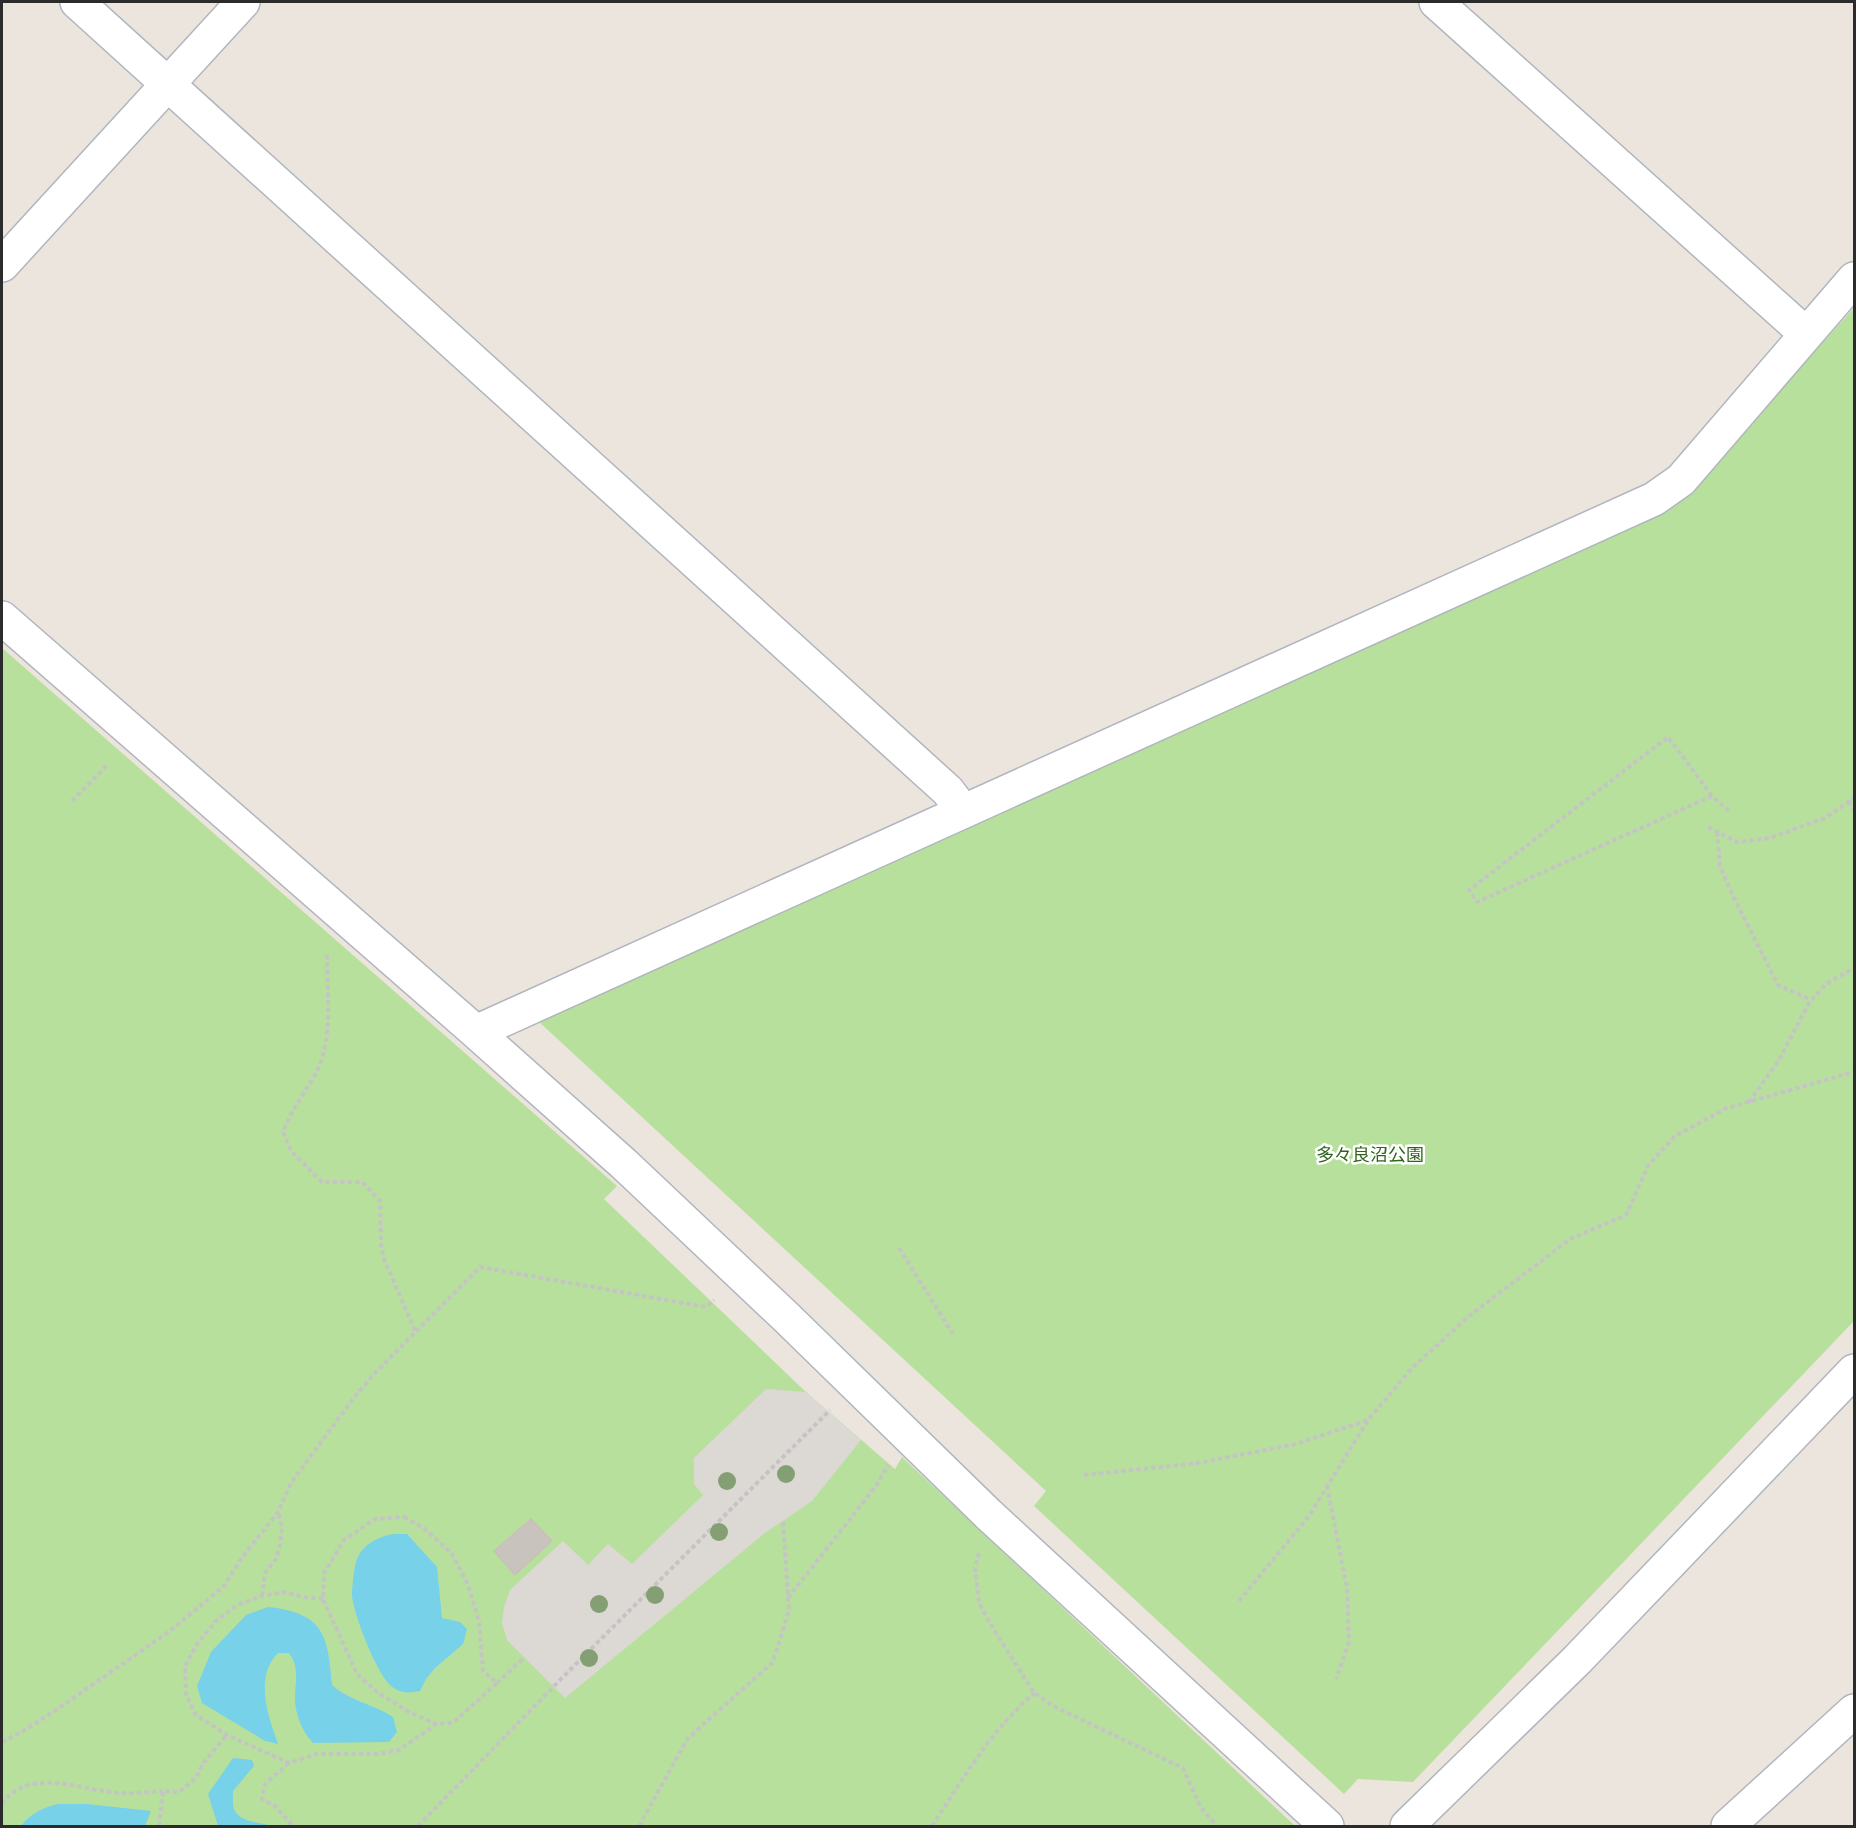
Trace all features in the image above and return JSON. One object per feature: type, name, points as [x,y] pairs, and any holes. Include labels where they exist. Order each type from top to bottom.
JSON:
[{"type":"street","points":[[77,2],[948,791],[963,811]]},
{"type":"street","points":[[2,265],[243,2]]},
{"type":"street","points":[[1436,2],[1806,334]]},
{"type":"street","points":[[476,1032],[1654,499],[1681,480],[1854,279]]},
{"type":"street","points":[[2,618],[476,1032],[641,1180],[786,1317],[988,1514],[1327,1827]]},
{"type":"street","points":[[1407,1827],[1577,1660],[1854,1371]]},
{"type":"street","points":[[1728,1827],[1854,1711]]},
{"type":"path","points":[[1712,796],[1477,902],[1469,890],[1668,737],[1712,796],[1729,811]]},
{"type":"path","points":[[72,801],[107,765]]},
{"type":"path","points":[[1708,827],[1737,842],[1770,838],[1826,818],[1854,798]]},
{"type":"path","points":[[1850,801],[1854,810]]},
{"type":"path","points":[[1717,831],[1720,866],[1733,897],[1778,985],[1811,1000]]},
{"type":"path","points":[[327,955],[327,1042],[315,1074],[290,1112],[283,1132],[291,1151],[322,1182],[362,1182],[380,1201],[381,1245],[384,1259],[416,1333]]},
{"type":"path","points":[[1749,1102],[1779,1060],[1811,1000],[1826,984],[1854,968]]},
{"type":"path","points":[[1239,1601],[1309,1516],[1368,1420],[1412,1368],[1468,1317],[1570,1239],[1626,1215],[1648,1166],[1675,1136],[1727,1108],[1854,1072]]},
{"type":"path","points":[[898,1248],[953,1334]]},
{"type":"path","points":[[2,1742],[56,1710],[170,1631],[224,1586],[243,1556],[278,1512],[291,1483],[331,1427],[373,1375],[480,1268],[706,1307],[719,1295]]},
{"type":"path","points":[[418,1827],[562,1678],[835,1405]]},
{"type":"path","points":[[1084,1475],[1200,1463],[1296,1443],[1368,1420]]},
{"type":"path","points":[[788,1599],[876,1486],[891,1458]]},
{"type":"path","points":[[1327,1486],[1347,1588],[1349,1642],[1336,1680]]},
{"type":"path","points":[[262,1596],[265,1574],[276,1559],[280,1546],[282,1527],[278,1512]]},
{"type":"path","points":[[988,1514],[975,1568],[979,1603],[990,1625],[1034,1693],[1055,1707],[1183,1768],[1201,1808],[1217,1827]]},
{"type":"path","points":[[497,1683],[483,1671],[479,1621],[468,1586],[452,1554],[425,1529],[404,1517],[375,1519],[344,1540],[324,1573],[323,1599],[357,1674],[377,1692],[409,1712],[436,1724],[453,1723],[497,1683],[524,1658]]},
{"type":"path","points":[[639,1827],[688,1737],[773,1662],[789,1610],[783,1521]]},
{"type":"path","points":[[290,1763],[227,1735],[196,1715],[186,1695],[185,1666],[197,1644],[216,1622],[237,1605],[262,1596],[285,1592],[304,1598],[323,1599]]},
{"type":"path","points":[[932,1827],[980,1752],[1010,1714],[1034,1693]]},
{"type":"path","points":[[293,1827],[276,1807],[262,1799],[265,1784],[290,1763],[317,1754],[377,1754],[399,1750],[436,1724]]},
{"type":"path","points":[[2,1804],[8,1794],[26,1784],[53,1784],[119,1793],[179,1792],[196,1778],[204,1762],[227,1735]]},
{"type":"path","points":[[159,1827],[163,1791]]},
{"type":"green space","name":"多々良沼公園","points":[[1854,308],[1854,1321],[1413,1782],[1358,1779],[1344,1794],[1034,1506],[1046,1491],[537,1020],[1675,506]]},
{"type":"green space","points":[[2,648],[617,1186],[604,1199],[806,1392],[895,1469],[902,1457],[1295,1826],[2,1826]]},
{"type":"shaded area","points":[[766,1389],[806,1392],[861,1440],[812,1501],[765,1533],[565,1698],[507,1640],[502,1623],[504,1607],[510,1590],[563,1541],[588,1565],[608,1544],[632,1564],[703,1495],[694,1484],[694,1458]]},
{"type":"water","points":[[407,1534],[437,1567],[442,1618],[460,1622],[467,1629],[463,1644],[435,1668],[420,1691],[404,1692],[397,1690],[388,1682],[374,1660],[362,1631],[352,1596],[355,1566],[363,1549],[382,1537]]},
{"type":"water","points":[[268,1607],[287,1610],[312,1621],[325,1640],[332,1685],[346,1695],[393,1717],[397,1732],[389,1742],[313,1743],[303,1729],[296,1711],[296,1670],[289,1653],[278,1653],[266,1673],[267,1709],[278,1744],[265,1741],[202,1703],[197,1686],[211,1652],[246,1615]]},
{"type":"water","points":[[233,1758],[252,1760],[254,1766],[233,1791],[235,1811],[241,1818],[272,1826],[218,1826],[208,1794]]},
{"type":"water","points":[[58,1804],[87,1804],[151,1811],[145,1826],[21,1826],[37,1812]]},
{"type":"building","points":[[531,1519],[552,1541],[515,1575],[494,1551]]}]
